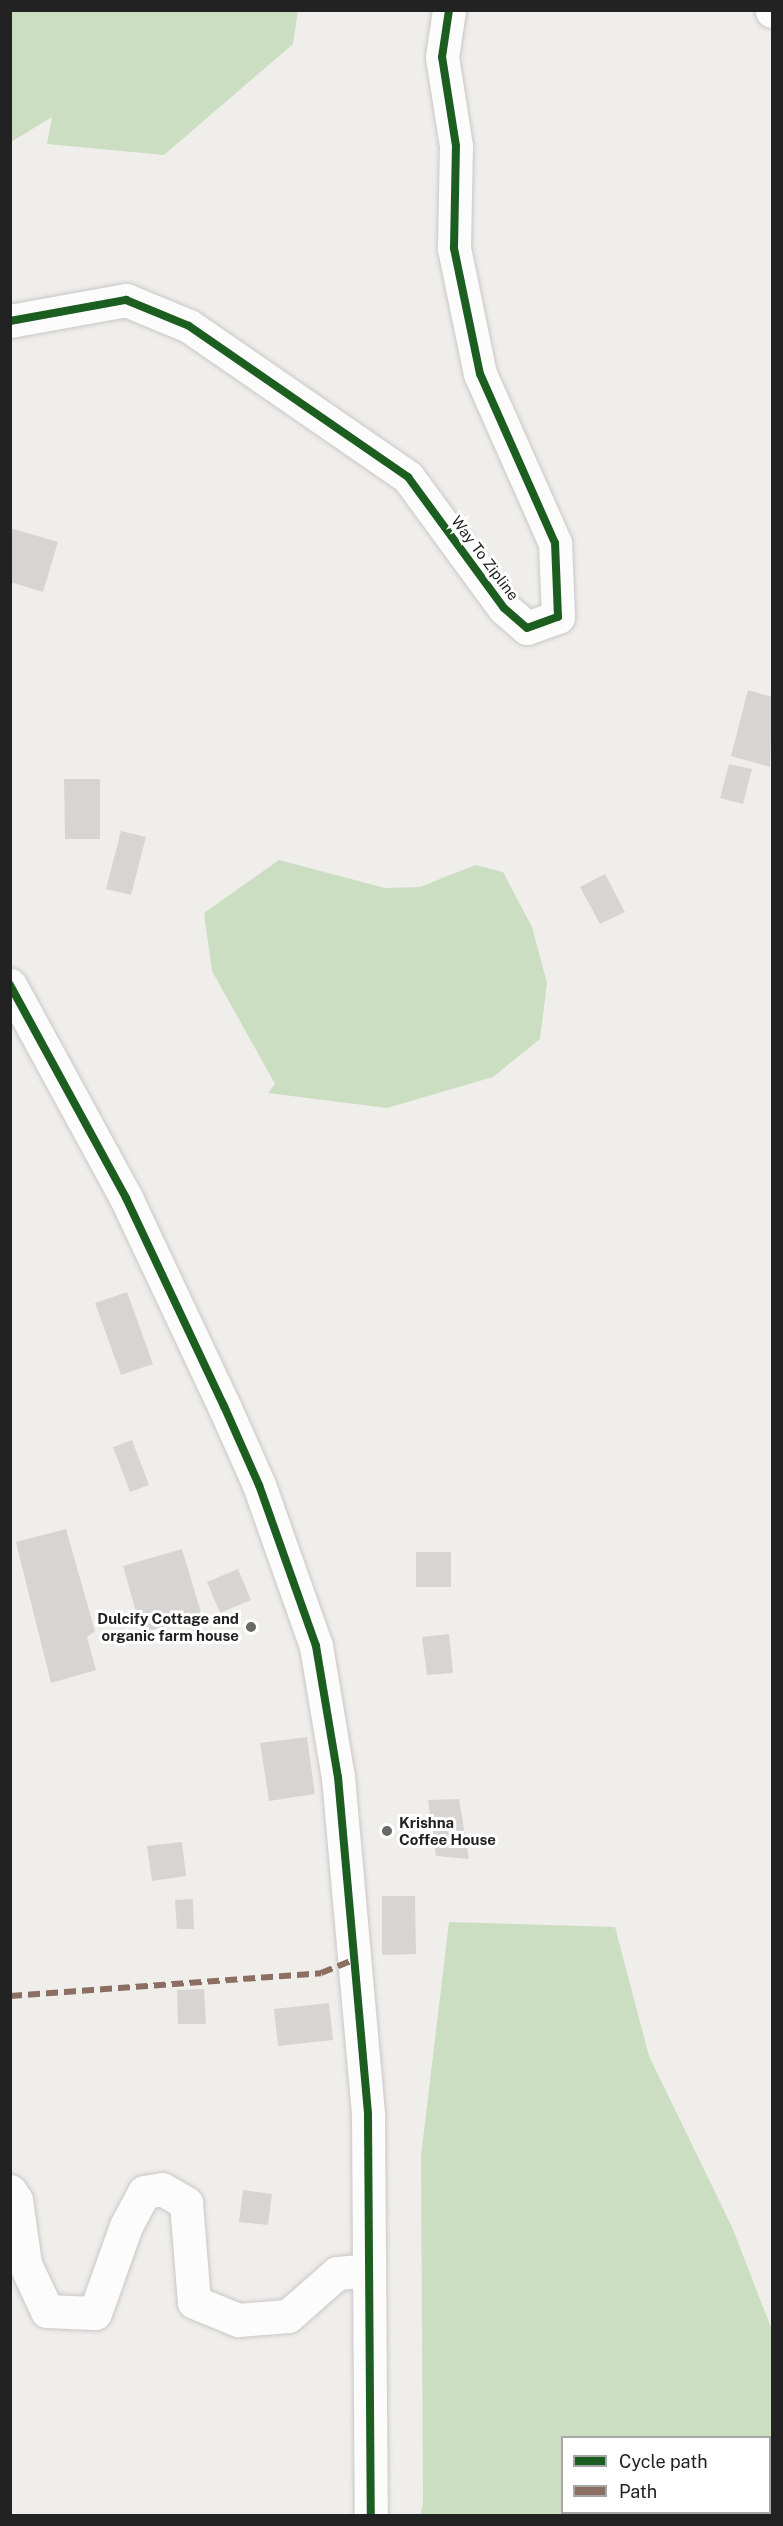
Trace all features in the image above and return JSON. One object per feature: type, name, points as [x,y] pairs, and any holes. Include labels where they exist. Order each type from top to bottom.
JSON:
[{"type":"street","name":"Way To Zipline","points":[[10,321],[126,300],[189,326],[408,477],[504,608],[528,628],[558,617],[555,543],[480,374],[454,248],[456,146],[442,57],[449,10]]},
{"type":"street","points":[[10,985],[126,1198],[224,1406],[259,1485],[316,1646],[338,1777],[368,2115],[371,2516]]},
{"type":"street","points":[[10,2191],[16,2200],[25,2264],[47,2311],[95,2313],[126,2226],[144,2192],[162,2189],[186,2203],[194,2302],[238,2320],[288,2316],[337,2273],[369,2270]]},
{"type":"green space","points":[[10,11],[298,11],[293,44],[164,155],[47,144],[52,117],[11,142]]},
{"type":"green space","points":[[279,860],[385,888],[420,887],[475,865],[503,872],[532,927],[547,983],[540,1039],[493,1077],[387,1108],[268,1093],[275,1084],[212,971],[204,913]]},
{"type":"green space","points":[[449,1922],[615,1927],[649,2056],[732,2227],[772,2330],[772,2515],[420,2515],[423,2504],[421,2156]]},
{"type":"building","points":[[10,528],[58,542],[43,592],[10,582]]},
{"type":"building","points":[[748,690],[772,697],[770,767],[731,756]]},
{"type":"building","points":[[729,764],[752,769],[743,804],[720,798]]},
{"type":"building","points":[[64,779],[100,779],[100,839],[65,839]]},
{"type":"building","points":[[121,831],[146,837],[131,895],[106,889]]},
{"type":"building","points":[[605,874],[625,912],[600,924],[580,887]]},
{"type":"building","points":[[127,1292],[153,1364],[121,1375],[95,1303]]},
{"type":"building","points":[[132,1440],[149,1485],[130,1492],[113,1447]]},
{"type":"building","points":[[66,1529],[95,1631],[87,1637],[96,1670],[51,1683],[16,1542]]},
{"type":"building","points":[[182,1549],[202,1616],[142,1633],[123,1566]]},
{"type":"building","points":[[416,1552],[451,1552],[451,1587],[416,1587]]},
{"type":"building","points":[[238,1569],[251,1600],[220,1613],[207,1582]]},
{"type":"building","points":[[449,1634],[453,1673],[427,1675],[422,1637]]},
{"type":"building","points":[[307,1737],[315,1794],[269,1801],[260,1743]]},
{"type":"building","points":[[459,1799],[469,1859],[436,1856],[428,1800]]},
{"type":"building","points":[[182,1842],[186,1876],[152,1881],[147,1846]]},
{"type":"building","points":[[382,1896],[415,1896],[416,1954],[382,1955]]},
{"type":"building","points":[[193,1899],[194,1929],[177,1929],[175,1900]]},
{"type":"building","points":[[204,1989],[206,2024],[178,2024],[177,1990]]},
{"type":"building","points":[[329,2003],[333,2040],[278,2046],[274,2009]]},
{"type":"building","points":[[243,2190],[272,2194],[268,2225],[239,2222]]},
{"type":"marked path","points":[[10,1996],[321,1973],[355,1959]]},
{"type":"cycle path","points":[[10,321],[126,300],[189,326],[408,477],[504,608],[527,628],[558,617],[555,543],[480,374],[454,248],[456,146],[442,57],[449,10]]},
{"type":"cycle path","points":[[10,985],[126,1198],[224,1406],[259,1485],[316,1646],[338,1777],[368,2115],[371,2516]]},
{"type":"place","name":"Dulcify Cottage and organic farm house","points":[[251,1627]]},
{"type":"place","name":"Krishna Coffee House","points":[[387,1831]]}]
